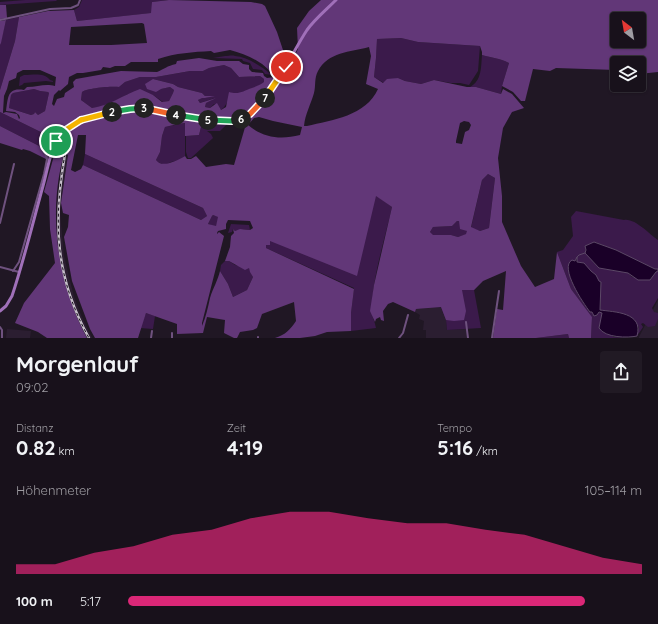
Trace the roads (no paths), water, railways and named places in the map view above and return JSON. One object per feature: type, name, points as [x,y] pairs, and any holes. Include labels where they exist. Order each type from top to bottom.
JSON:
[{"type":"main road","points":[[0,311],[6,306],[11,298],[52,149],[61,134],[72,125],[83,119],[130,109],[149,109],[190,118],[216,121],[232,121],[244,118],[266,97],[312,23],[336,0]]},
{"type":"street","points":[[0,20],[50,9],[74,8],[78,5],[80,0]]},
{"type":"street","points":[[13,271],[19,262],[44,174],[47,159],[44,150],[46,148],[52,149]]},
{"type":"street","points":[[0,224],[14,164]]},
{"type":"street","points":[[0,267],[19,272]]},
{"type":"street","points":[[492,338],[499,291]]},
{"type":"street","points":[[399,338],[403,333],[408,315]]},
{"type":"street","points":[[466,322],[468,338]]},
{"type":"street","points":[[0,327],[2,330],[2,338]]},
{"type":"street","points":[[151,338],[152,331]]},
{"type":"waterway","points":[[577,257],[585,253]]},
{"type":"railway","points":[[65,154],[59,203],[58,226],[60,249],[63,271],[69,293],[89,338]]}]
